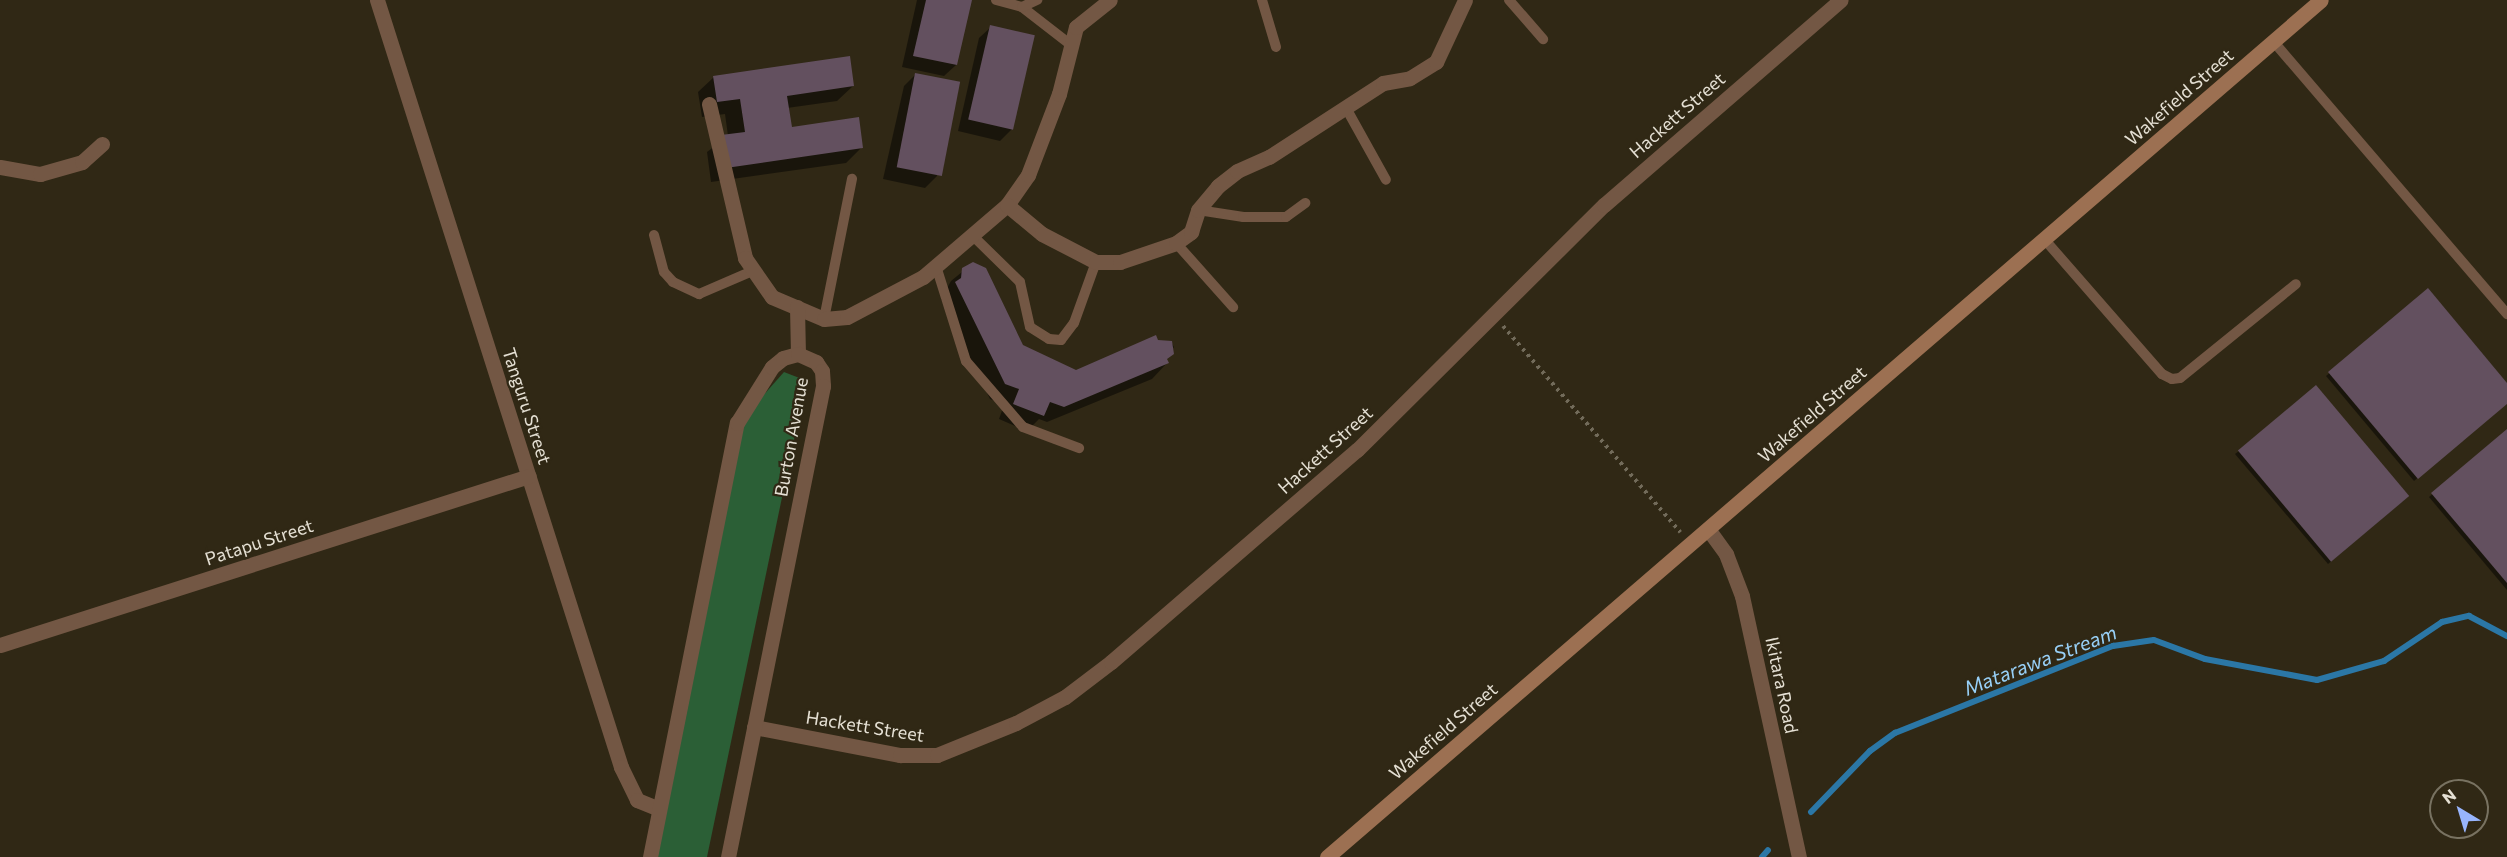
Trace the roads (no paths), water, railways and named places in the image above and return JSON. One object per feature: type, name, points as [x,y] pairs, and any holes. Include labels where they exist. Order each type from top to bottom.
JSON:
[{"type":"street","name":"Tanguru Street","points":[[377,0],[626,781],[637,800],[657,808]]},
{"type":"street","points":[[709,104],[745,258],[772,297],[824,319],[846,317],[923,278],[1007,205],[1028,175],[1059,94],[1076,27],[1110,0]]},
{"type":"street","points":[[1007,205],[1042,234],[1096,262],[1120,262],[1176,243],[1191,232],[1198,210],[1218,186],[1238,171],[1269,157],[1383,83],[1410,78],[1436,62],[1465,0]]},
{"type":"street","name":"Hackett Street","points":[[754,727],[921,757],[954,750],[1041,710],[1111,662],[1357,450],[1604,205],[1841,0]]},
{"type":"street","name":"Wakefield Street","points":[[1327,857],[2045,240],[2316,2]]},
{"type":"street","points":[[0,167],[40,174],[82,162],[102,144]]},
{"type":"street","points":[[797,307],[798,354]]},
{"type":"street","name":"Burton Avenue","points":[[650,857],[657,808],[737,423],[772,367],[783,358],[798,354],[816,362],[822,371],[823,386],[728,857]]},
{"type":"street","name":"Patapu Street","points":[[0,645],[529,476]]},
{"type":"street","name":"Ikitara Road","points":[[1708,529],[1726,554],[1742,596],[1799,857]]},
{"type":"lane","points":[[996,0],[1022,7],[1071,45]]},
{"type":"lane","points":[[1022,7],[1037,0]]},
{"type":"lane","points":[[1262,0],[1276,47]]},
{"type":"lane","points":[[1509,0],[1543,39]]},
{"type":"lane","points":[[2273,41],[2507,314]]},
{"type":"lane","points":[[1346,108],[1386,180]]},
{"type":"lane","points":[[824,319],[852,178]]},
{"type":"lane","points":[[1198,210],[1243,217],[1286,217],[1305,203]]},
{"type":"lane","points":[[972,235],[1020,282],[1030,327],[1049,339],[1061,340],[1074,323],[1096,262]]},
{"type":"lane","points":[[654,236],[664,272],[673,282],[699,294],[755,270]]},
{"type":"lane","points":[[2045,240],[2162,374],[2172,379],[2180,378],[2296,284]]},
{"type":"lane","points":[[1176,243],[1233,306]]},
{"type":"lane","points":[[936,266],[966,361],[1023,427],[1079,448]]},
{"type":"waterway","name":"Matarawa Stream","points":[[1811,812],[1870,751],[1895,733],[2113,646],[2154,640],[2205,659],[2317,680],[2384,661],[2442,622],[2469,616],[2507,636]]},
{"type":"waterway","name":"Matarawa Stream","points":[[1762,857],[1768,850]]}]
